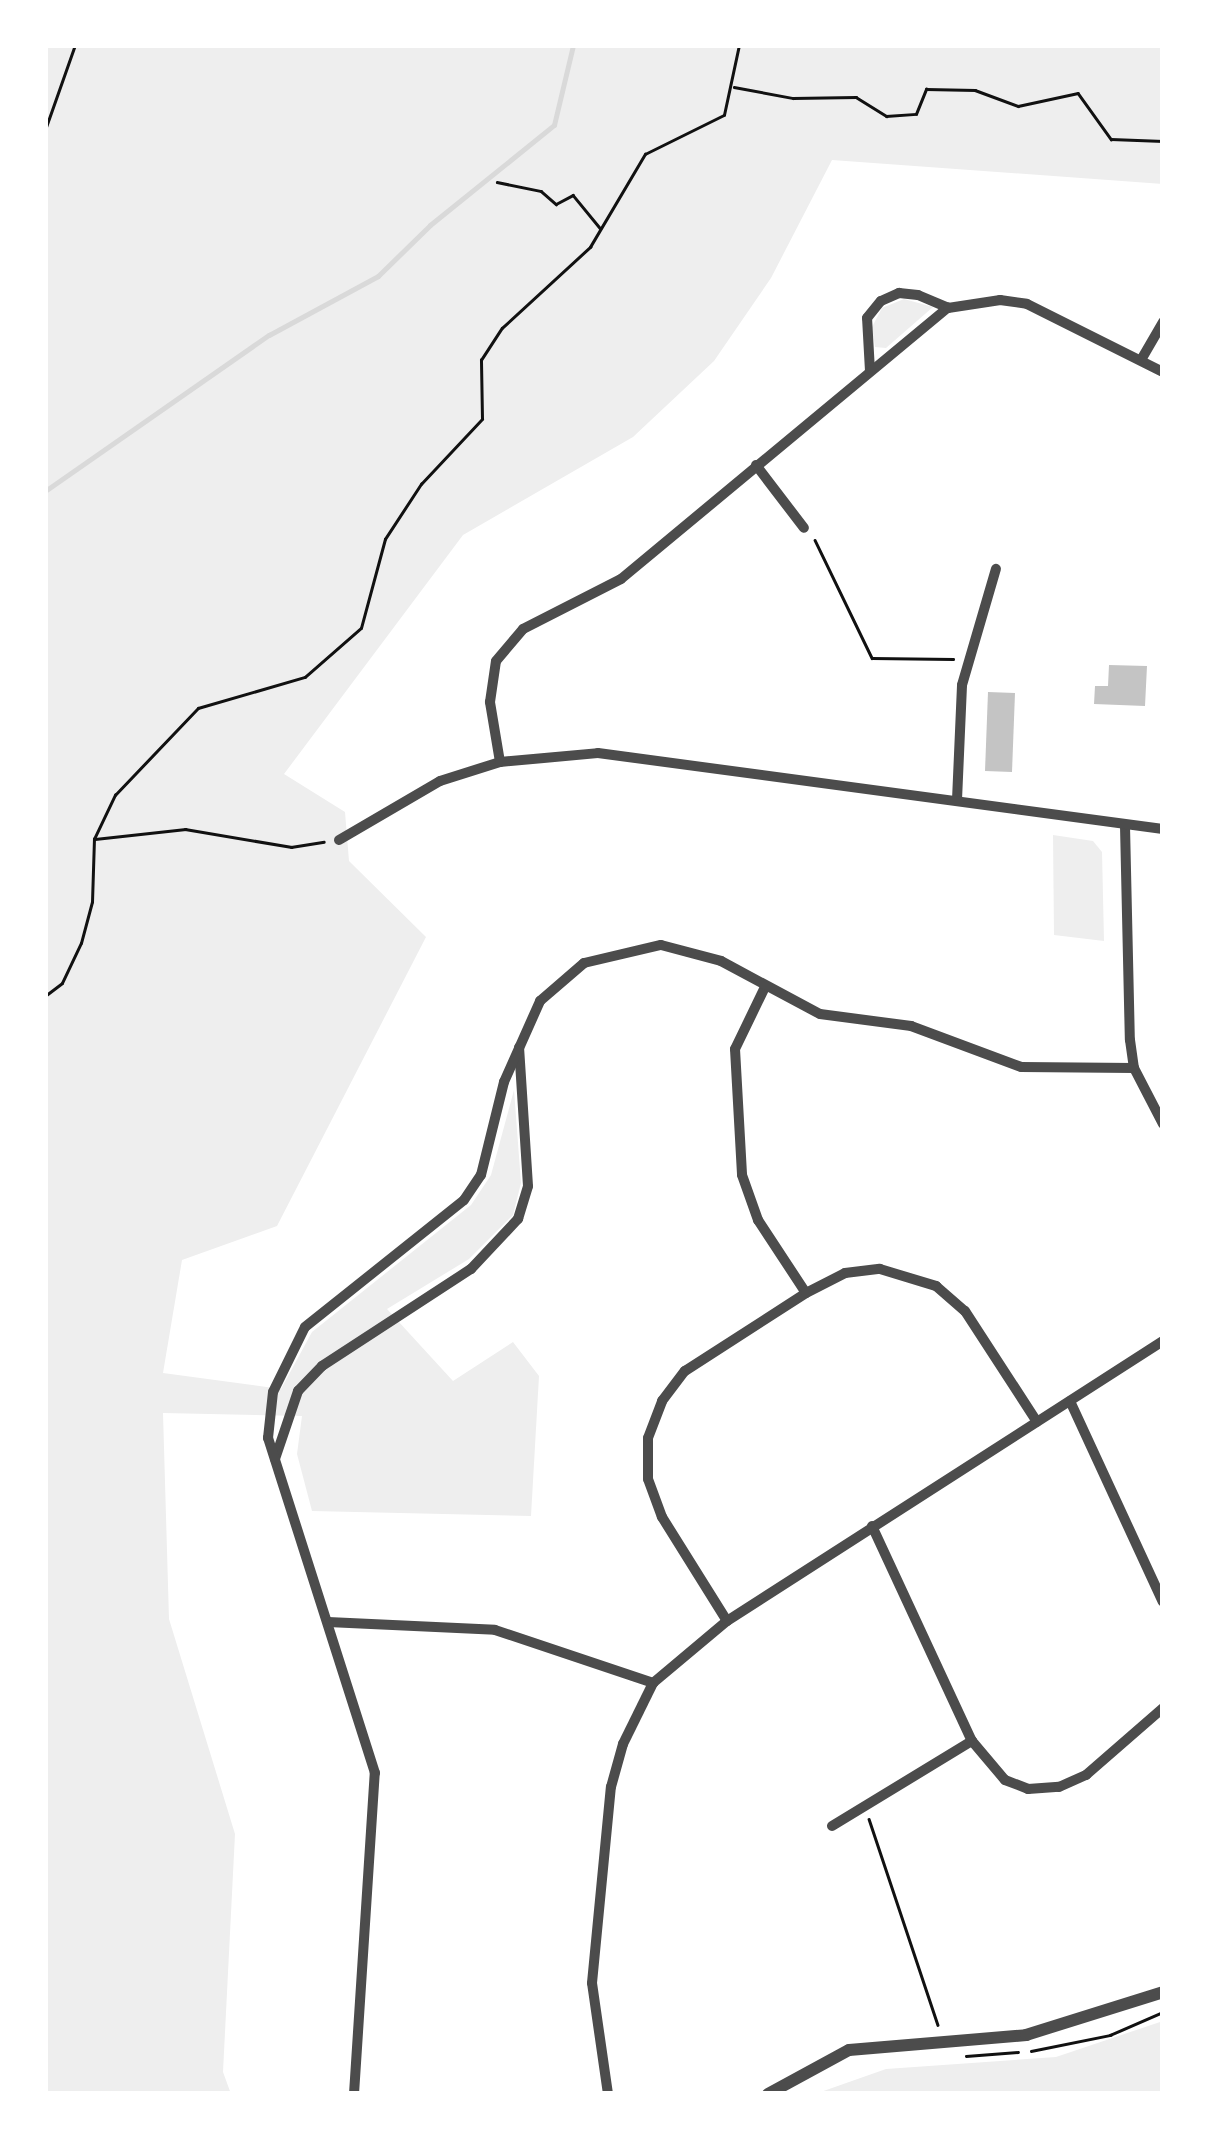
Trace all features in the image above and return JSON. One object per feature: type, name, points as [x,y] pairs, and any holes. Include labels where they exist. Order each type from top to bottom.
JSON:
[{"type":"street","points":[[870,372],[866,318],[882,301],[899,293],[948,308],[1000,300],[1027,304],[1163,372]]},
{"type":"street","points":[[500,762],[490,702],[496,660],[523,629],[620,579],[948,308]]},
{"type":"street","points":[[1142,360],[1163,322]]},
{"type":"street","points":[[756,465],[804,528]]},
{"type":"street","points":[[957,800],[968,659],[996,570]]},
{"type":"street","points":[[339,840],[397,801],[500,762],[598,752],[1163,829]]},
{"type":"street","points":[[1125,826],[1134,1068],[1163,1124]]},
{"type":"street","points":[[354,2094],[375,1773],[268,1438],[274,1392],[293,1342],[464,1200],[481,1175],[519,1043],[540,1002],[584,964],[620,950],[661,946],[698,952],[820,1014],[911,1026],[1021,1067],[1134,1068]]},
{"type":"street","points":[[765,987],[735,1049],[742,1175],[758,1220],[806,1293]]},
{"type":"street","points":[[275,1460],[298,1391],[322,1366],[471,1269],[518,1219],[528,1186],[519,1043]]},
{"type":"street","points":[[727,1621],[662,1517],[648,1479],[648,1438],[662,1401],[685,1371],[806,1293],[845,1273],[880,1269],[936,1286],[965,1311],[1037,1422]]},
{"type":"street","points":[[608,2094],[592,1983],[611,1788],[622,1744],[653,1683],[727,1621],[1163,1341]]},
{"type":"street","points":[[1070,1401],[1163,1602]]},
{"type":"street","points":[[872,1526],[972,1740],[1005,1780],[1028,1788],[1059,1787],[1086,1775],[1163,1708]]},
{"type":"street","points":[[328,1622],[495,1630],[653,1683]]},
{"type":"street","points":[[832,1826],[972,1740]]},
{"type":"street","points":[[768,2094],[848,2050],[1055,2029],[1163,1992]]},
{"type":"path","points":[[45,130],[75,45]]},
{"type":"path","points":[[45,996],[62,983],[82,943],[92,902],[94,839],[115,795],[198,708],[306,677],[361,628],[385,539],[422,484],[482,418],[480,360],[502,328],[590,248],[646,154],[724,115],[739,45]]},
{"type":"path","points":[[732,87],[794,98],[856,98],[886,116],[916,114],[926,89],[975,90],[1018,106],[1078,93],[1111,140],[1163,141]]},
{"type":"path","points":[[497,182],[540,190],[556,204],[573,195],[601,229]]},
{"type":"path","points":[[804,528],[872,658],[968,659]]},
{"type":"path","points":[[94,839],[171,829],[291,846],[339,840]]},
{"type":"path","points":[[864,1806],[944,2040]]},
{"type":"shaded area","points":[[45,45],[1163,45],[1163,184],[832,160],[771,278],[714,361],[633,437],[463,535],[284,774],[345,812],[349,861],[426,937],[277,1226],[182,1260],[163,1373],[281,1389],[312,1332],[471,1205],[491,1175],[514,1090],[521,1183],[513,1215],[469,1259],[387,1309],[453,1381],[513,1342],[539,1376],[531,1516],[312,1511],[297,1454],[302,1416],[163,1413],[169,1619],[235,1834],[223,2072],[231,2094],[45,2094]]},
{"type":"shaded area","points":[[904,299],[933,307],[886,348],[875,347],[872,327],[882,308]]},
{"type":"shaded area","points":[[1053,835],[1093,841],[1102,852],[1104,941],[1054,935]]},
{"type":"shaded area","points":[[1163,2021],[1163,2094],[815,2094],[886,2069],[1056,2057]]},
{"type":"building","points":[[1109,665],[1147,666],[1145,706],[1094,704],[1095,686],[1108,686]]},
{"type":"building","points":[[988,692],[1015,693],[1012,772],[985,771]]},
{"type":"waterway","points":[[45,491],[269,335],[378,276],[430,225],[554,125],[573,45]]}]
